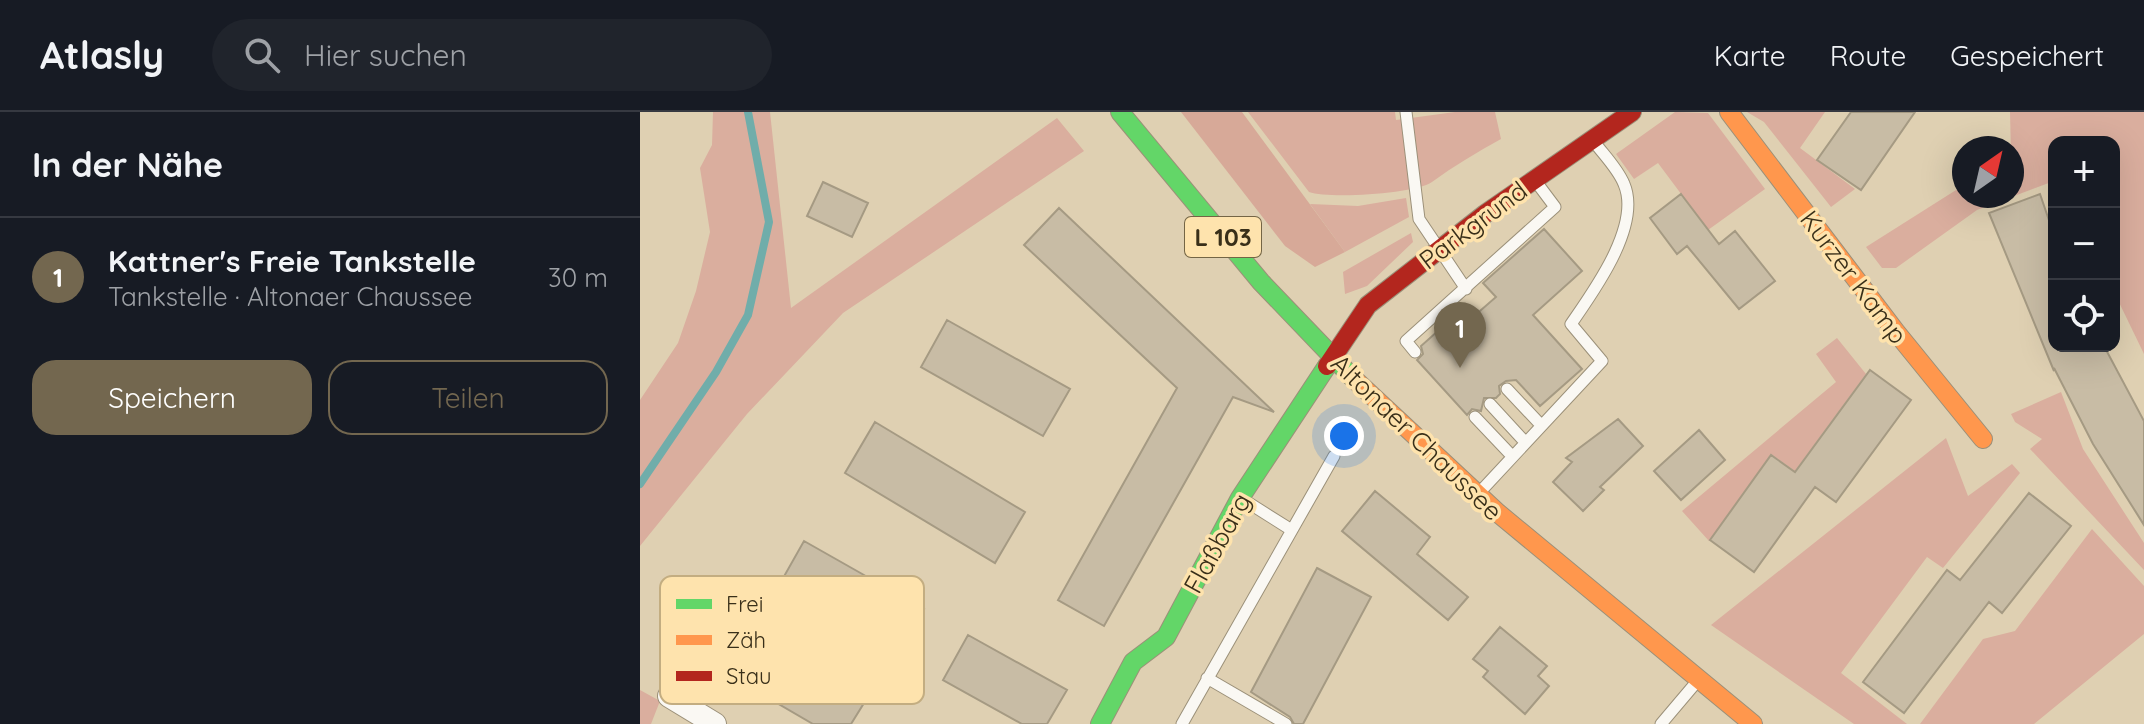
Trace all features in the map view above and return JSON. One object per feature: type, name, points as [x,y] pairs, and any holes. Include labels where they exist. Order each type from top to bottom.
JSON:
[{"type":"street","name":"Altonaer Chaussee","points":[[1120,112],[1175,182],[1332,357],[1476,497],[1753,724]]},
{"type":"street","name":"Parkgrund","points":[[1332,357],[1368,305],[1534,179],[1632,112]]},
{"type":"street","name":"Kurzer Kamp","points":[[1729,112],[1896,332],[1983,439]]},
{"type":"street","name":"Flaßbarg","points":[[1100,724],[1133,662],[1166,637],[1240,498],[1302,409],[1332,357]]},
{"type":"street","points":[[682,704],[715,724]]},
{"type":"lane","points":[[1406,112],[1419,219],[1466,289]]},
{"type":"lane","points":[[1476,497],[1540,424],[1602,361],[1571,324],[1612,265],[1628,205],[1625,184],[1593,139]]},
{"type":"lane","points":[[1415,352],[1406,341],[1555,207],[1534,179]]},
{"type":"lane","points":[[1437,314],[1446,324]]},
{"type":"lane","points":[[1421,328],[1430,338]]},
{"type":"lane","points":[[1507,389],[1540,424]]},
{"type":"lane","points":[[1490,404],[1525,442]]},
{"type":"lane","points":[[1475,417],[1512,456]]},
{"type":"lane","points":[[1182,724],[1334,456]]},
{"type":"lane","points":[[1240,498],[1290,529]]},
{"type":"lane","points":[[1207,678],[1286,724]]},
{"type":"lane","points":[[1661,724],[1697,680]]},
{"type":"shaded area","points":[[713,112],[770,112],[791,308],[1057,118],[1084,151],[843,313],[747,414],[640,546],[640,400],[678,343],[696,291],[710,232],[700,168],[712,145]]},
{"type":"shaded area","points":[[1181,112],[1242,112],[1345,252],[1315,267],[1285,246]]},
{"type":"shaded area","points":[[1248,112],[1395,112],[1396,120],[1455,112],[1495,112],[1501,139],[1423,186],[1372,194],[1319,194],[1309,192]]},
{"type":"shaded area","points":[[1675,112],[1708,113],[1765,189],[1708,230],[1658,163],[1634,179],[1616,154]]},
{"type":"shaded area","points":[[1747,112],[1825,112],[1800,148],[1855,189],[1831,207],[1764,122]]},
{"type":"shaded area","points":[[2010,112],[2144,112],[2144,354],[2120,304],[2120,136],[2048,136],[2048,183],[2024,192],[2024,136],[2011,136]]},
{"type":"shaded area","points":[[1952,193],[1952,208],[1982,208],[1896,268],[1882,268],[1866,247]]},
{"type":"shaded area","points":[[1406,198],[1409,217],[1345,252],[1310,204],[1358,206]]},
{"type":"shaded area","points":[[1411,233],[1413,242],[1367,286],[1345,294],[1343,272]]},
{"type":"shaded area","points":[[1837,338],[1866,374],[1795,471],[1771,454],[1709,541],[1682,511],[1836,382],[1816,354]]},
{"type":"shaded area","points":[[2061,392],[2083,449],[2144,543],[2144,570],[2030,449],[2042,439],[2015,422],[2011,414]]},
{"type":"shaded area","points":[[1946,438],[1968,496],[2012,464],[2020,473],[1943,568],[1927,557],[1841,673],[1907,724],[1854,724],[1711,625]]},
{"type":"shaded area","points":[[2092,529],[2144,586],[2144,634],[2034,724],[1920,724],[1983,639],[2015,631]]},
{"type":"shaded area","points":[[640,690],[660,701],[651,724],[640,724]]},
{"type":"building","points":[[1851,112],[1915,112],[1861,190],[1817,160]]},
{"type":"building","points":[[823,182],[868,203],[852,237],[807,216]]},
{"type":"building","points":[[1681,194],[1719,244],[1735,231],[1775,281],[1739,309],[1687,246],[1677,254],[1650,218]]},
{"type":"building","points":[[2040,194],[2048,217],[2048,352],[2107,352],[2144,421],[2144,525],[2093,444],[2054,368],[2054,371],[1989,213],[2002,208],[2024,208],[2024,200]]},
{"type":"building","points":[[1059,208],[1274,412],[1233,397],[1104,626],[1058,600],[1177,388],[1024,245]]},
{"type":"building","points":[[1544,229],[1582,271],[1533,315],[1582,369],[1540,406],[1516,380],[1506,381],[1499,386],[1500,394],[1496,398],[1484,398],[1481,411],[1472,409],[1467,415],[1417,360],[1423,354],[1421,346],[1457,314],[1465,324],[1496,297],[1483,283]]},
{"type":"building","points":[[947,320],[1070,389],[1043,436],[921,367]]},
{"type":"building","points":[[1870,370],[1911,400],[1836,502],[1815,487],[1754,572],[1710,540],[1771,455],[1795,472]]},
{"type":"building","points":[[1618,419],[1643,446],[1600,487],[1604,490],[1583,511],[1553,482],[1572,462],[1566,458]]},
{"type":"building","points":[[875,422],[1025,512],[995,563],[845,473]]},
{"type":"building","points":[[1699,430],[1725,460],[1681,500],[1654,471]]},
{"type":"building","points":[[1375,491],[1430,537],[1417,554],[1468,597],[1448,620],[1342,531]]},
{"type":"building","points":[[2029,493],[2071,526],[2002,613],[1989,602],[1904,713],[1863,682],[1947,570],[1960,580]]},
{"type":"building","points":[[804,541],[866,576],[784,576]]},
{"type":"building","points":[[1317,568],[1371,597],[1303,724],[1294,724],[1290,717],[1251,692]]},
{"type":"building","points":[[1500,627],[1547,666],[1538,676],[1549,686],[1525,714],[1483,677],[1488,671],[1473,659]]},
{"type":"building","points":[[968,635],[1067,690],[1047,724],[1022,724],[943,680]]},
{"type":"building","points":[[779,704],[863,704],[851,724],[813,724]]},
{"type":"waterway","points":[[640,484],[716,372],[748,315],[769,222],[748,112]]},
{"type":"traffic: fast","points":[[1120,112],[1261,282],[1353,378]]},
{"type":"traffic: fast","points":[[1100,724],[1133,662],[1166,637],[1240,498],[1327,366]]},
{"type":"traffic: slow","points":[[1729,112],[1896,332],[1983,439]]},
{"type":"traffic: slow","points":[[1353,378],[1498,513],[1753,724]]},
{"type":"traffic: jam","points":[[1327,366],[1368,305],[1485,214],[1632,112]]},
{"type":"place","name":"Kattner's Freie Tankstelle","points":[[1460,368]]}]
